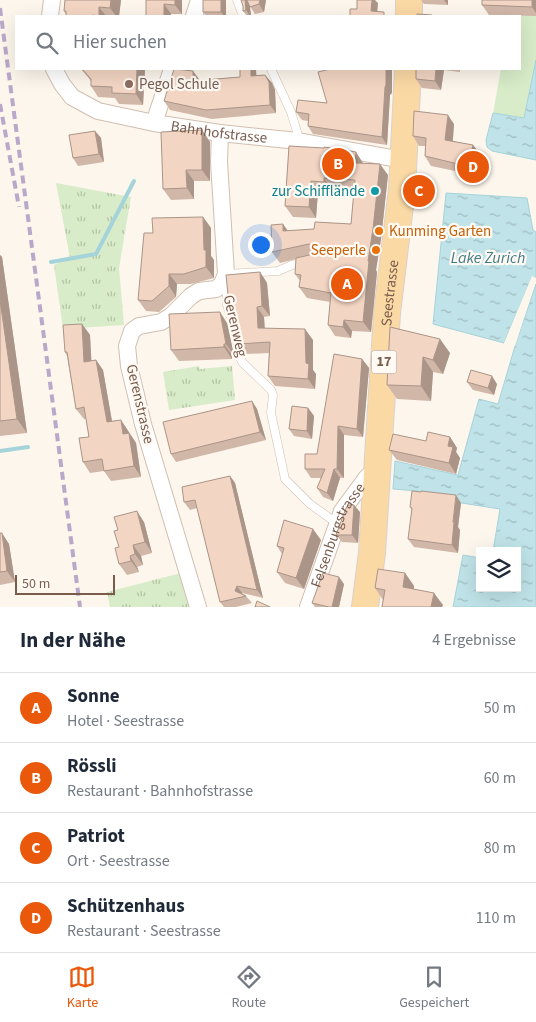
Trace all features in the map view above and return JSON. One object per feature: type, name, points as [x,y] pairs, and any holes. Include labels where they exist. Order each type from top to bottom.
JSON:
[{"type":"main road","name":"Seestrasse","points":[[365,607],[372,553],[385,336],[402,189],[408,70]]},
{"type":"street","points":[[50,15],[52,0]]},
{"type":"street","points":[[194,15],[199,0]]},
{"type":"street","name":"Bahnhofstrasse","points":[[55,70],[72,97],[98,112],[220,133],[298,141],[403,160]]},
{"type":"street","points":[[154,123],[172,70]]},
{"type":"street","points":[[220,133],[219,162],[226,274]]},
{"type":"street","name":"Gerenstrasse","points":[[198,607],[143,424],[129,366],[127,346],[132,331],[139,326],[161,322],[171,316],[190,296],[199,291],[216,289],[222,284],[226,274]]},
{"type":"street","name":"Felsenburgstrasse","points":[[308,607],[342,511],[367,476],[377,472]]},
{"type":"lane","points":[[237,0],[243,15]]},
{"type":"lane","points":[[271,70],[291,112],[298,135]]},
{"type":"lane","name":"Gerenweg","points":[[311,261],[292,265],[278,271],[226,274],[227,305],[235,328],[242,362],[271,390],[273,395],[271,413],[285,479],[310,504],[338,524]]},
{"type":"green space","points":[[521,16],[536,16],[536,60],[524,118],[493,113],[501,70],[521,70]]},
{"type":"green space","points":[[56,183],[131,197],[119,268],[124,325],[63,329],[54,265],[70,258]]},
{"type":"green space","points":[[199,366],[200,369],[232,366],[235,400],[169,410],[163,372]]},
{"type":"green space","points":[[181,573],[195,607],[110,607],[107,592]]},
{"type":"water","points":[[536,60],[536,160],[492,151],[487,147],[486,140],[493,113],[524,118]]},
{"type":"water","name":"Lake Zurich","points":[[446,193],[527,198],[533,230],[536,232],[536,278],[532,277],[504,343],[433,324]]},
{"type":"water","name":"Lake Zurich","points":[[536,284],[536,607],[453,607],[463,555],[476,557],[476,592],[521,592],[521,547],[494,547],[500,509],[417,496],[418,491],[393,489],[395,461],[458,475],[479,399],[498,404]]},
{"type":"pier","points":[[532,276],[536,278],[536,281],[533,280],[506,344],[504,343]]},
{"type":"pier","points":[[536,281],[515,346],[513,346],[534,283]]},
{"type":"building","points":[[65,0],[111,0],[110,8],[99,7],[99,15],[66,15],[66,11],[64,11]]},
{"type":"building","points":[[146,0],[175,0],[175,5],[164,4],[164,15],[146,15]]},
{"type":"building","points":[[203,0],[221,0],[221,12],[203,12]]},
{"type":"building","points":[[241,0],[245,0],[246,10],[243,11],[243,6]]},
{"type":"building","points":[[247,0],[260,0],[259,4],[250,7]]},
{"type":"building","points":[[357,0],[372,0],[371,11],[384,12],[384,15],[350,15],[350,9],[357,9]]},
{"type":"building","points":[[482,0],[532,0],[532,7],[482,5]]},
{"type":"building","points":[[83,70],[137,70],[136,94],[112,93],[112,87],[91,86],[91,79]]},
{"type":"building","points":[[174,70],[193,71],[193,81],[240,77],[240,70],[251,70],[251,76],[265,75],[269,82],[270,105],[206,110],[164,101]]},
{"type":"building","points":[[326,70],[386,70],[382,137],[308,126],[309,114],[296,112],[298,100],[327,103],[318,72]]},
{"type":"building","points":[[416,70],[436,70],[435,81],[416,79]]},
{"type":"building","points":[[414,111],[448,115],[445,140],[473,145],[469,163],[459,161],[458,164],[425,156],[426,138],[413,136]]},
{"type":"building","points":[[202,130],[202,170],[186,170],[187,188],[163,189],[161,132]]},
{"type":"building","points":[[95,131],[99,154],[73,158],[69,135]]},
{"type":"building","points":[[289,146],[324,147],[356,152],[355,163],[380,164],[368,261],[363,322],[344,320],[343,327],[328,325],[331,293],[299,287],[301,275],[295,274],[296,258],[314,254],[316,251],[315,246],[309,244],[272,252],[271,225],[283,224],[283,231],[314,229],[315,222],[351,224],[355,180],[324,178],[324,182],[311,181],[309,207],[285,206]]},
{"type":"building","points":[[203,217],[206,267],[184,274],[169,274],[169,286],[152,301],[138,300],[144,233],[153,233],[152,218]]},
{"type":"building","points":[[260,272],[262,306],[257,307],[258,328],[305,329],[306,363],[309,364],[308,379],[268,376],[270,342],[238,344],[229,305],[226,275]]},
{"type":"building","points":[[0,300],[17,419],[0,421]]},
{"type":"building","points":[[220,312],[226,344],[224,344],[224,347],[171,350],[169,314]]},
{"type":"building","points":[[82,324],[84,362],[96,360],[107,422],[121,420],[123,434],[129,433],[134,466],[104,471],[102,459],[83,462],[79,438],[89,437],[84,407],[76,409],[67,352],[65,352],[63,325]]},
{"type":"building","points":[[390,327],[440,339],[433,360],[423,357],[421,386],[387,385]]},
{"type":"building","points":[[334,354],[362,359],[357,429],[338,426],[337,469],[334,469],[327,493],[317,488],[325,469],[305,469],[305,454],[317,454]]},
{"type":"building","points":[[471,370],[492,376],[488,388],[467,382]]},
{"type":"building","points":[[252,401],[260,432],[171,454],[163,422]]},
{"type":"building","points":[[292,406],[308,408],[307,431],[289,429]]},
{"type":"building","points":[[428,432],[450,437],[448,446],[453,447],[449,463],[389,450],[393,434],[426,441]]},
{"type":"building","points":[[230,476],[257,590],[237,586],[235,591],[246,596],[220,602],[195,500],[184,502],[182,487]]},
{"type":"building","points":[[412,491],[456,495],[452,545],[408,539]]},
{"type":"building","points":[[348,505],[354,505],[352,535],[336,535],[346,508]]},
{"type":"building","points":[[137,511],[145,542],[133,545],[135,554],[130,556],[131,561],[119,564],[115,548],[119,547],[114,531],[118,530],[114,517]]},
{"type":"building","points":[[284,520],[313,529],[296,578],[277,572],[284,548],[277,546]]},
{"type":"building","points":[[0,533],[2,533],[7,571],[0,572]]},
{"type":"building","points":[[378,569],[405,573],[403,587],[434,593],[431,607],[382,607],[385,590],[375,588]]},
{"type":"building","points":[[323,573],[339,577],[332,607],[312,603]]},
{"type":"building","points":[[257,601],[270,607],[255,607]]},
{"type":"waterway","points":[[51,262],[96,254],[134,181]]},
{"type":"waterway","points":[[0,451],[28,447]]},
{"type":"railway","points":[[0,8],[80,607]]},
{"type":"railway","points":[[0,104],[19,207]]},
{"type":"place","name":"Pegol Schule","points":[[129,84]]},
{"type":"place","name":"Rössli","points":[[338,164]]},
{"type":"place","name":"Schützenhaus","points":[[473,167]]},
{"type":"place","name":"zur Schifflände","points":[[375,191]]},
{"type":"place","name":"Patriot","points":[[419,191]]},
{"type":"place","name":"Kunming Garten","points":[[379,231]]},
{"type":"place","name":"Seeperle","points":[[376,250]]},
{"type":"place","name":"Sonne","points":[[347,284]]}]
